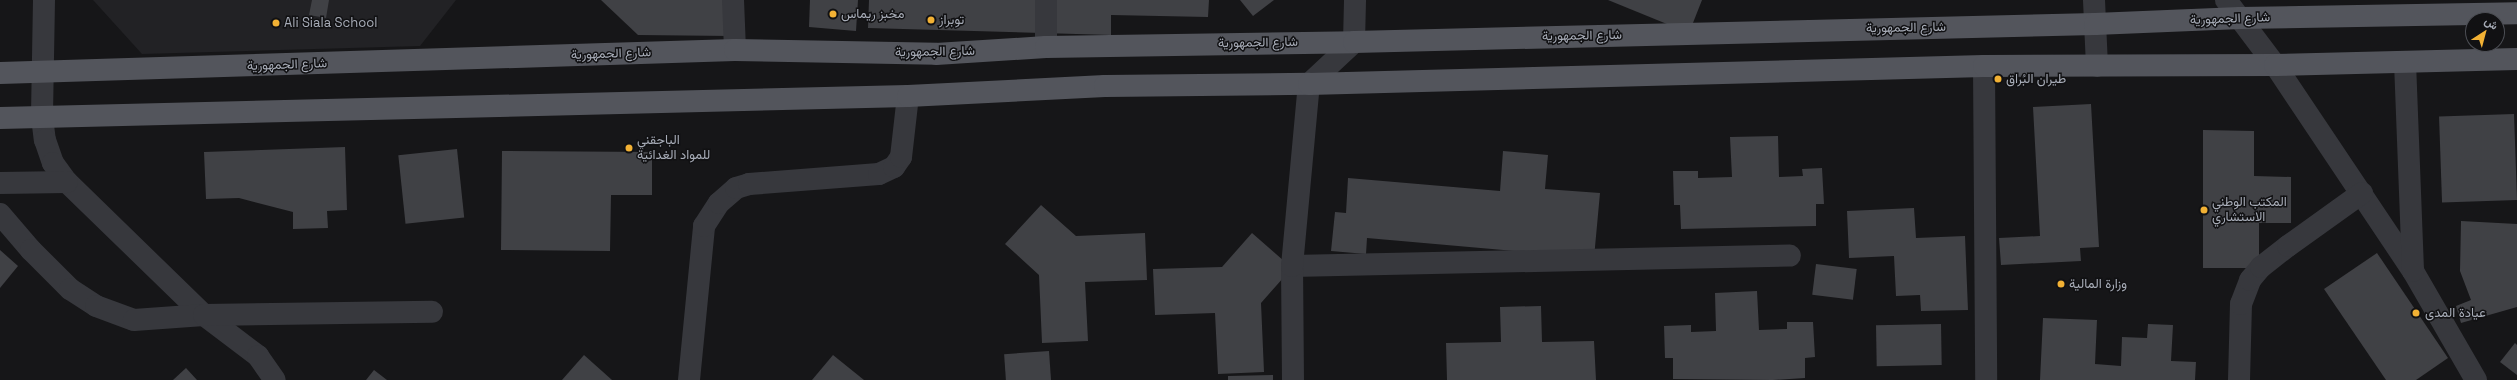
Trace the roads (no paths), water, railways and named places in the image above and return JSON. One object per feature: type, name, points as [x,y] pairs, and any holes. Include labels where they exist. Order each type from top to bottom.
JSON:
[{"type":"main road","name":"شارع الجمهورية","points":[[0,73],[43,73],[735,50],[936,54],[1046,47],[1354,42],[2095,24],[2240,18],[2517,13]]},
{"type":"main road","points":[[0,118],[908,96],[1105,86],[1309,84],[1984,66],[2275,65],[2517,59]]},
{"type":"street","points":[[44,0],[42,117],[45,140],[53,162],[67,182],[204,315],[258,356],[275,380]]},
{"type":"street","points":[[733,0],[735,50]]},
{"type":"street","points":[[1046,0],[1046,47]]},
{"type":"street","points":[[1292,380],[1292,266],[1309,84],[1354,42],[1355,0]]},
{"type":"street","points":[[2094,0],[2096,66]]},
{"type":"street","points":[[2226,0],[2275,65],[2362,193],[2413,271],[2476,380]]},
{"type":"street","points":[[2405,62],[2413,271]]},
{"type":"street","points":[[1984,66],[1986,380]]},
{"type":"street","points":[[689,380],[704,226],[719,203],[736,188],[749,184],[879,174],[894,167],[901,157],[908,96]]},
{"type":"street","points":[[0,183],[67,182]]},
{"type":"street","points":[[2239,380],[2241,304],[2250,280],[2261,267],[2288,246],[2362,193]]},
{"type":"street","points":[[0,214],[31,250],[70,289],[96,306],[134,320],[204,315],[432,312]]},
{"type":"street","points":[[1292,266],[1790,256]]},
{"type":"place","name":"مخبز ريماس","points":[[833,14]]},
{"type":"place","name":"توبراز","points":[[931,20]]},
{"type":"place","name":"Ali Siala School","points":[[276,23]]},
{"type":"place","name":"طيران البُراق","points":[[1998,79]]},
{"type":"place","name":"الباجقني للمواد الغدائية","points":[[629,148]]},
{"type":"place","name":"المكتب الوطني الاستشاري","points":[[2204,210]]},
{"type":"place","name":"وزارة المالية","points":[[2061,284]]},
{"type":"place","name":"عيادة المدى","points":[[2416,313]]}]
